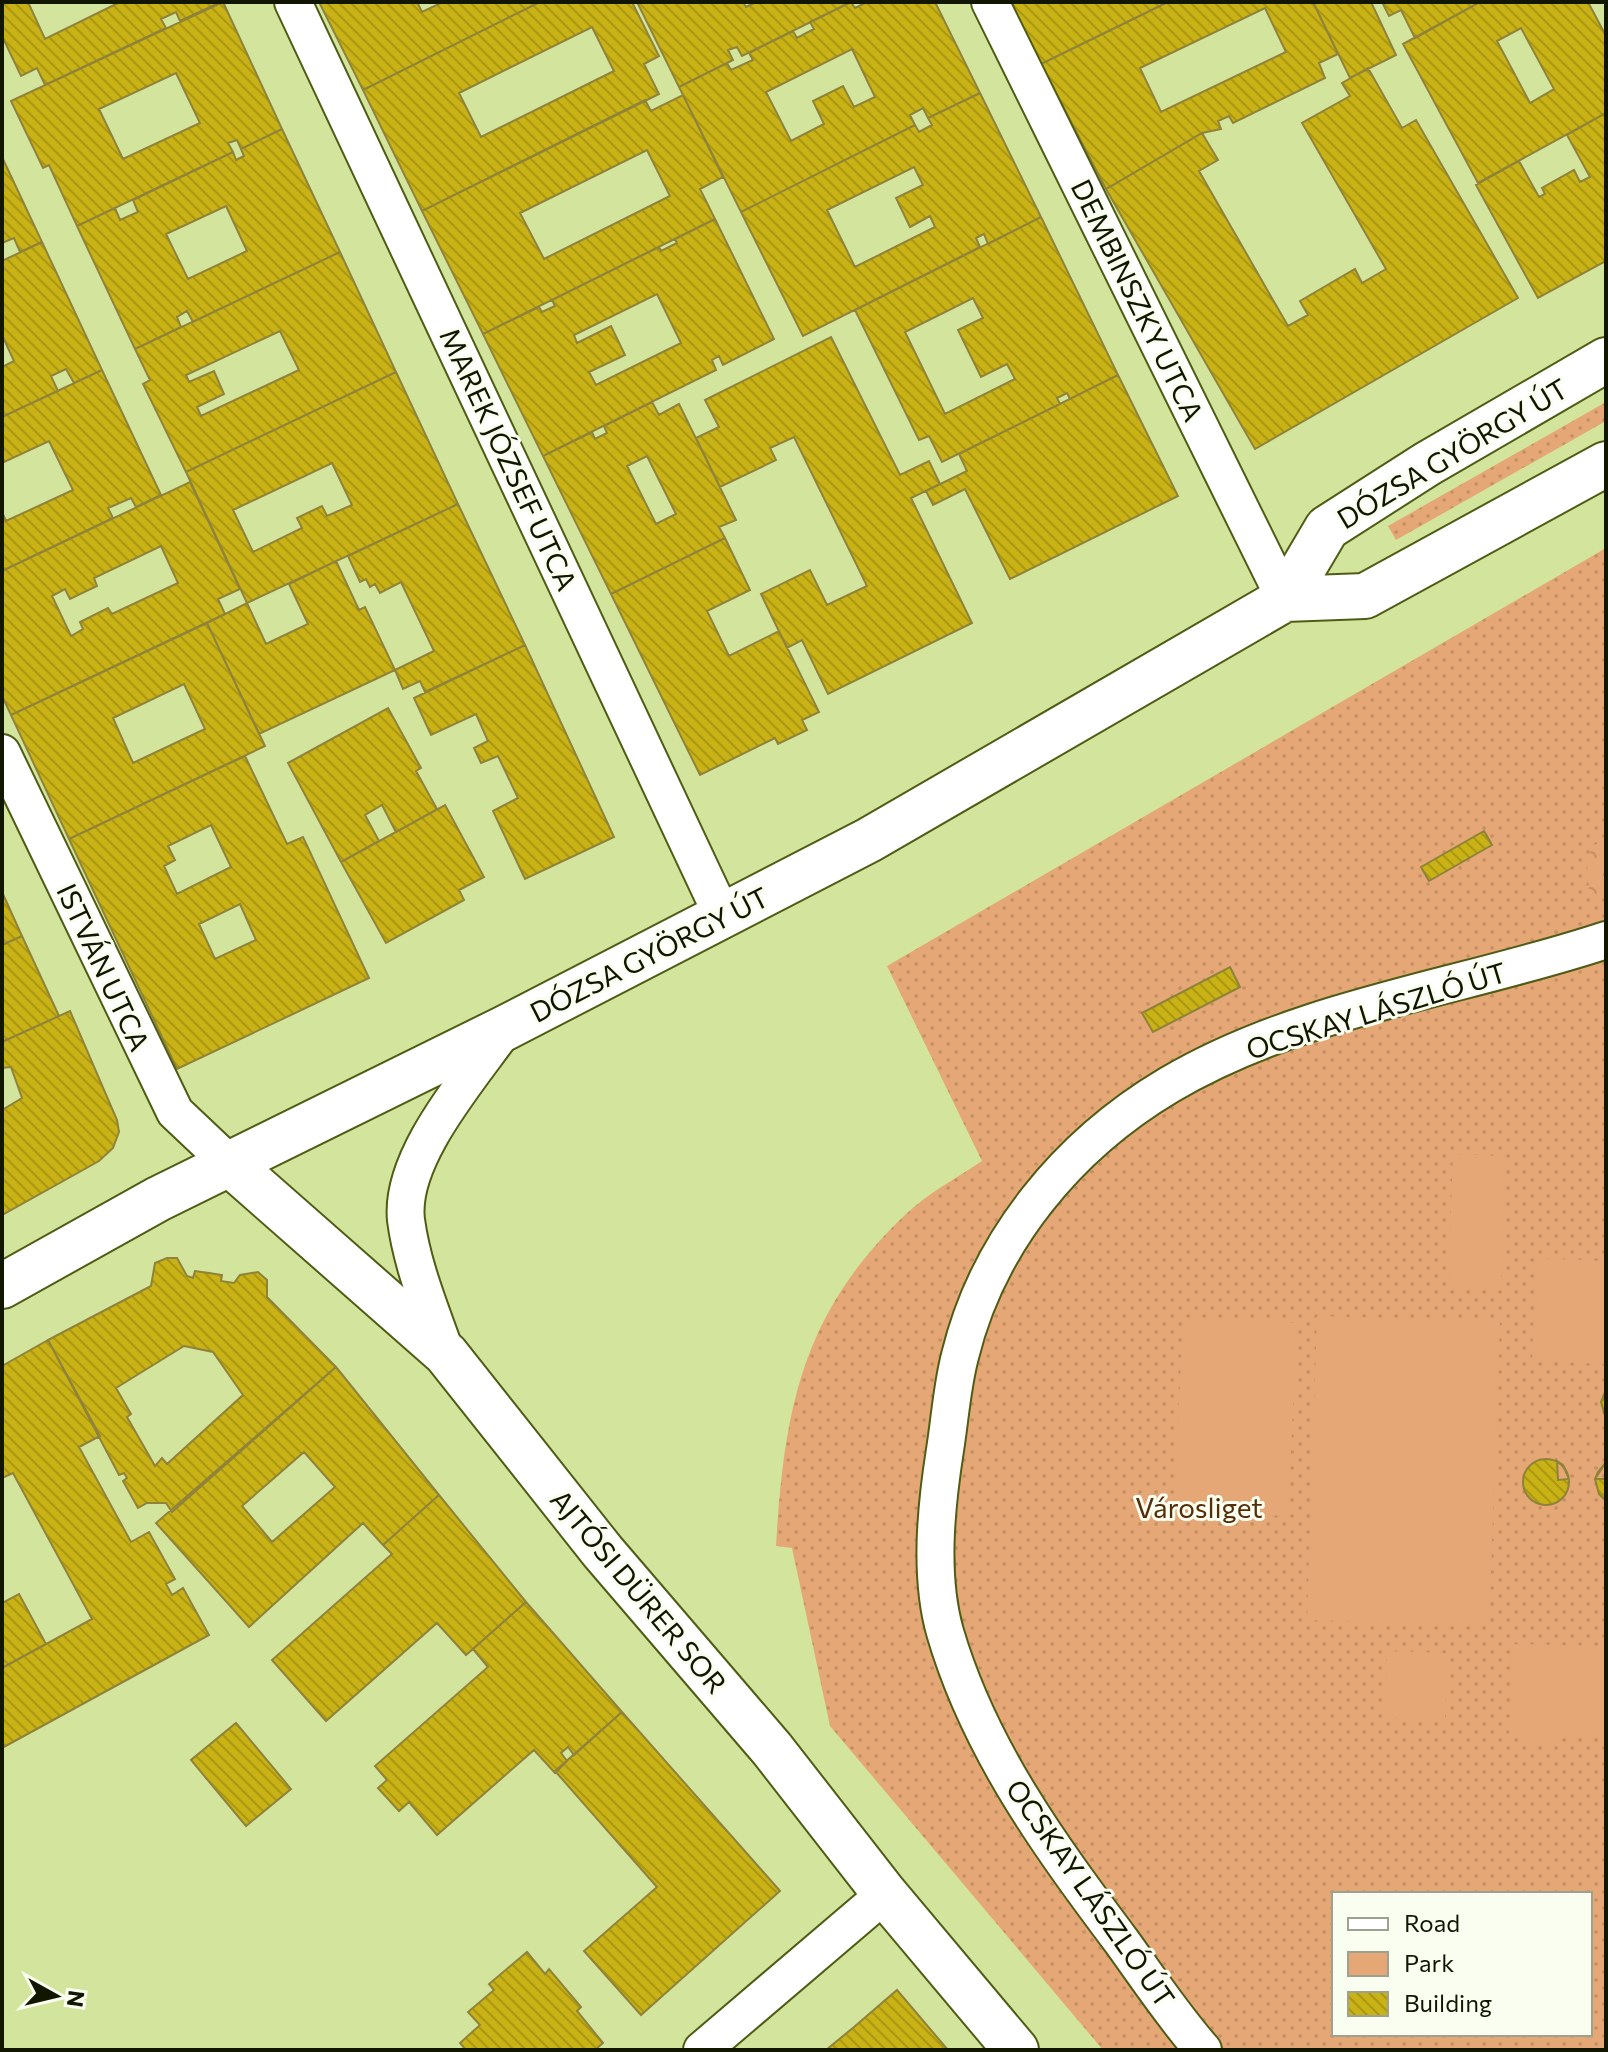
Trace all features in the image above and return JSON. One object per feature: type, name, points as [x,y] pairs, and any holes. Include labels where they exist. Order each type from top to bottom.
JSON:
[{"type":"main road","name":"DÓZSA GYÖRGY ÚT","points":[[1285,599],[1327,528],[1427,464],[1606,360]]},
{"type":"main road","name":"DÓZSA GYÖRGY ÚT","points":[[2,1286],[158,1199],[505,1028],[869,840],[1285,599],[1365,596],[1606,464]]},
{"type":"main road","name":"AJTÓSI DÜRER SOR","points":[[230,1164],[446,1354],[603,1552],[772,1749],[885,1894],[1016,2050]]},
{"type":"street","name":"MAREK JÓZSEF UTCA","points":[[293,2],[723,917]]},
{"type":"street","name":"DEMBINSZKY UTCA","points":[[990,2],[1285,599]]},
{"type":"street","name":"ISTVÁN UTCA","points":[[2,753],[175,1112],[230,1164]]},
{"type":"street","name":"OCSKAY LÁSZLÓ ÚT","points":[[1203,2050],[1046,1839],[990,1747],[944,1631],[938,1606],[938,1494],[959,1357],[979,1296],[1007,1241],[1035,1202],[1107,1130],[1166,1087],[1255,1043],[1318,1021],[1606,940]]},
{"type":"street","points":[[446,1354],[418,1271],[406,1217],[412,1175],[429,1138],[505,1028]]},
{"type":"street","points":[[702,2050],[885,1894]]},
{"type":"green space","points":[[1606,402],[1606,421],[1396,540],[1388,526]]},
{"type":"green space","name":"Városliget","points":[[1606,548],[1606,2050],[1103,2050],[830,1726],[792,1548],[776,1546],[785,1450],[793,1407],[821,1326],[843,1288],[871,1251],[915,1206],[982,1161],[887,966]]},
{"type":"green space","points":[[1606,840],[1606,899],[1589,889],[1587,864],[1592,846]]},
{"type":"green space","points":[[1453,1154],[1506,1156],[1501,1290],[1448,1288]]},
{"type":"green space","points":[[1536,1258],[1606,1261],[1606,1364],[1532,1361]]},
{"type":"green space","points":[[1317,1316],[1500,1322],[1489,1626],[1307,1620]]},
{"type":"green space","points":[[1183,1318],[1297,1323],[1288,1516],[1174,1511]]},
{"type":"green space","points":[[1512,1644],[1606,1646],[1606,1738],[1555,1736],[1554,1746],[1528,1745],[1528,1736],[1509,1736]]},
{"type":"green space","points":[[1387,1651],[1447,1653],[1445,1720],[1385,1717]]},
{"type":"building","points":[[2,2],[28,2],[45,39],[120,2],[221,2],[180,21],[176,12],[161,19],[166,28],[45,85],[37,68],[21,76],[2,36]]},
{"type":"building","points":[[223,2],[282,129],[241,149],[237,140],[228,143],[233,152],[77,226],[49,165],[43,168],[11,101]],"holes":[[[176,73],[200,123],[123,159],[99,109]]]},
{"type":"building","points":[[319,2],[417,2],[422,12],[443,2],[540,2],[363,90]]},
{"type":"building","points":[[540,2],[632,2],[659,56],[644,64],[659,94],[422,211],[363,90]],"holes":[[[592,27],[614,71],[481,137],[459,93]]]},
{"type":"building","points":[[637,2],[743,2],[746,7],[756,2],[851,2],[742,56],[737,47],[728,50],[733,60],[679,87]]},
{"type":"building","points":[[851,2],[855,8],[867,2],[935,2],[980,93],[928,118],[923,108],[910,115],[915,125],[741,212],[679,87],[727,63],[731,70],[753,60],[749,53],[793,31],[797,38],[814,29],[810,22]],"holes":[[[852,49],[875,97],[854,107],[843,86],[813,101],[824,124],[791,141],[766,92]]]},
{"type":"building","points":[[1011,2],[1168,2],[1041,64]]},
{"type":"building","points":[[1168,2],[1313,2],[1338,54],[1319,63],[1325,78],[1233,123],[1229,116],[1218,121],[1221,129],[1202,133],[1106,189],[1041,64]],"holes":[[[1265,8],[1286,52],[1161,112],[1140,68]]]},
{"type":"building","points":[[1313,2],[1371,2],[1396,55],[1350,78]]},
{"type":"building","points":[[1382,2],[1480,2],[1415,38],[1401,10],[1389,16]]},
{"type":"building","points":[[1480,2],[1588,2],[1606,36],[1606,113],[1478,183],[1403,44]],"holes":[[[1521,28],[1554,89],[1530,103],[1497,41]]]},
{"type":"building","points":[[1368,68],[1402,128],[1416,120],[1518,298],[1255,449],[1106,189],[1202,133],[1218,160],[1199,171],[1288,326],[1308,315],[1300,301],[1355,269],[1362,283],[1386,269],[1302,123],[1350,96],[1342,83]]},
{"type":"building","points":[[980,93],[1041,217],[988,244],[984,234],[976,238],[980,247],[803,336],[741,212],[915,125],[919,132],[932,125],[928,118]],"holes":[[[914,167],[923,185],[896,198],[910,227],[930,216],[935,227],[855,267],[827,210]]]},
{"type":"building","points":[[683,95],[723,177],[700,189],[715,219],[483,334],[422,211],[645,100],[651,111]],"holes":[[[647,150],[670,196],[544,259],[520,213]]]},
{"type":"building","points":[[1606,113],[1606,261],[1538,298],[1476,185],[1519,161],[1539,197],[1545,194],[1542,188],[1574,170],[1580,182],[1590,177],[1567,135]]},
{"type":"building","points":[[282,129],[340,252],[193,322],[187,311],[177,317],[181,327],[135,349],[77,226],[115,208],[120,220],[138,212],[133,200],[233,152],[236,160],[244,156],[241,149]],"holes":[[[226,206],[247,251],[188,279],[166,234]]]},
{"type":"building","points":[[2,157],[42,242],[20,252],[14,238],[2,243]]},
{"type":"building","points":[[1041,217],[1118,375],[1070,399],[1067,393],[1057,398],[1060,404],[942,462],[929,436],[919,440],[855,310]],"holes":[[[973,298],[983,318],[958,330],[981,377],[1007,364],[1015,379],[945,414],[905,332]]]},
{"type":"building","points":[[715,219],[774,339],[723,365],[719,356],[712,360],[716,370],[543,456],[483,334],[539,307],[542,312],[555,306],[552,300],[659,247],[661,251],[677,243],[675,239]],"holes":[[[657,294],[681,343],[596,385],[589,372],[625,355],[611,326],[577,343],[574,335]]]},
{"type":"building","points":[[42,242],[102,370],[74,383],[66,369],[51,376],[58,391],[2,417],[2,367],[14,361],[2,335],[2,261]]},
{"type":"building","points":[[340,252],[396,372],[186,472],[143,384],[150,380],[135,349]],"holes":[[[280,331],[299,370],[201,416],[197,407],[224,394],[214,371],[189,382],[186,375]]]},
{"type":"building","points":[[831,337],[900,475],[929,461],[940,484],[911,498],[972,623],[828,694],[802,640],[787,648],[761,594],[810,570],[827,605],[867,586],[794,437],[770,448],[776,460],[720,487],[696,438],[719,427],[705,400]]},
{"type":"building","points":[[102,370],[161,495],[136,507],[131,498],[108,508],[113,518],[2,571],[2,512],[6,521],[73,490],[49,441],[2,463],[2,417]]},
{"type":"building","points":[[396,372],[458,504],[247,603],[186,472]],"holes":[[[332,463],[352,505],[327,516],[322,506],[297,518],[302,528],[253,552],[233,510]]]},
{"type":"building","points":[[1118,375],[1178,496],[1010,579],[965,489],[933,505],[926,491],[967,471],[959,454]]},
{"type":"building","points":[[652,402],[659,415],[679,404],[736,520],[719,527],[725,538],[611,594],[543,456],[592,432],[595,439],[607,433],[604,426]],"holes":[[[647,456],[676,514],[656,524],[627,466]]]},
{"type":"building","points":[[190,482],[240,589],[218,599],[225,614],[11,715],[2,696],[2,571]],"holes":[[[161,546],[178,583],[112,614],[108,608],[80,622],[83,629],[71,636],[52,596],[65,589],[70,599],[97,586],[94,578]]]},
{"type":"building","points":[[458,504],[525,645],[425,692],[420,681],[403,689],[395,670],[434,651],[401,582],[380,593],[375,584],[370,587],[366,579],[360,582],[348,556]]},
{"type":"building","points":[[725,538],[750,590],[707,611],[729,656],[779,631],[819,712],[802,720],[807,730],[778,744],[775,738],[700,775],[611,594]]},
{"type":"building","points":[[336,561],[359,610],[365,607],[395,670],[259,734],[207,623],[247,603],[266,644],[308,624],[289,584]]},
{"type":"building","points":[[207,623],[265,746],[69,839],[11,715]],"holes":[[[184,684],[205,729],[133,763],[113,718]]]},
{"type":"building","points":[[525,645],[614,837],[525,879],[493,811],[518,798],[498,756],[481,763],[474,748],[488,741],[476,714],[431,735],[414,698]]},
{"type":"building","points":[[388,708],[421,768],[416,771],[437,809],[396,832],[382,805],[365,815],[379,841],[341,862],[288,763]]},
{"type":"building","points":[[245,756],[287,844],[303,837],[369,978],[177,1069],[69,839]],"holes":[[[211,825],[231,867],[177,894],[164,866],[175,860],[168,846]],[[240,904],[256,940],[215,959],[199,924]]]},
{"type":"building","points":[[445,805],[484,877],[459,890],[464,900],[386,943],[341,862]]},
{"type":"building","points":[[1484,831],[1492,845],[1429,881],[1421,867]]},
{"type":"building","points":[[2,892],[22,936],[2,945]]},
{"type":"building","points":[[22,936],[59,1016],[2,1042],[2,945]]},
{"type":"building","points":[[1230,967],[1240,987],[1153,1032],[1142,1013]]},
{"type":"building","points":[[70,1011],[117,1120],[119,1132],[113,1148],[99,1161],[2,1215],[2,1110],[22,1098],[11,1067],[2,1068],[2,1042]]},
{"type":"building","points":[[177,1258],[187,1276],[193,1278],[195,1271],[209,1273],[222,1275],[221,1281],[234,1283],[240,1275],[258,1272],[267,1280],[267,1297],[336,1367],[172,1512],[166,1503],[147,1503],[138,1508],[123,1481],[127,1478],[124,1473],[119,1475],[48,1340],[151,1286],[155,1263]],"holes":[[[184,1346],[213,1352],[243,1395],[167,1464],[162,1458],[155,1466],[127,1417],[131,1414],[116,1388]]]},
{"type":"building","points":[[48,1340],[100,1436],[79,1447],[131,1542],[149,1532],[175,1579],[166,1584],[172,1595],[183,1588],[209,1635],[2,1748],[2,1668],[92,1619],[13,1473],[2,1478],[2,1366]]},
{"type":"building","points":[[336,1367],[439,1495],[383,1545],[363,1523],[249,1627],[156,1523]],"holes":[[[304,1452],[335,1487],[272,1542],[242,1506]]]},
{"type":"building","points":[[1606,1390],[1606,1419],[1601,1402]]},
{"type":"building","points":[[1546,1459],[1563,1465],[1569,1482],[1563,1499],[1546,1505],[1529,1499],[1523,1482],[1529,1465]]},
{"type":"building","points":[[1557,1461],[1563,1465],[1569,1479],[1558,1480]]},
{"type":"building","points":[[1606,1462],[1606,1479],[1595,1479],[1598,1472]]},
{"type":"building","points":[[1606,1462],[1606,1501],[1599,1494],[1595,1479]]},
{"type":"building","points":[[439,1495],[526,1602],[466,1655],[437,1623],[326,1721],[272,1660],[392,1554],[383,1545]]},
{"type":"building","points":[[19,1594],[46,1644],[2,1668],[2,1603]]},
{"type":"building","points":[[526,1602],[622,1712],[574,1755],[568,1747],[561,1753],[567,1761],[555,1773],[534,1750],[437,1835],[409,1802],[399,1811],[378,1788],[387,1780],[375,1766],[488,1667],[473,1649]]},
{"type":"building","points":[[622,1712],[780,1891],[641,2015],[584,1951],[657,1887],[555,1771]]},
{"type":"building","points":[[236,1723],[291,1789],[246,1826],[191,1760]]},
{"type":"building","points":[[527,1952],[545,1974],[549,1969],[581,2007],[577,2011],[603,2043],[595,2050],[466,2050],[460,2043],[480,2025],[468,2012],[494,1990],[489,1984]]},
{"type":"building","points":[[897,1990],[948,2050],[826,2050],[854,2027]]}]
